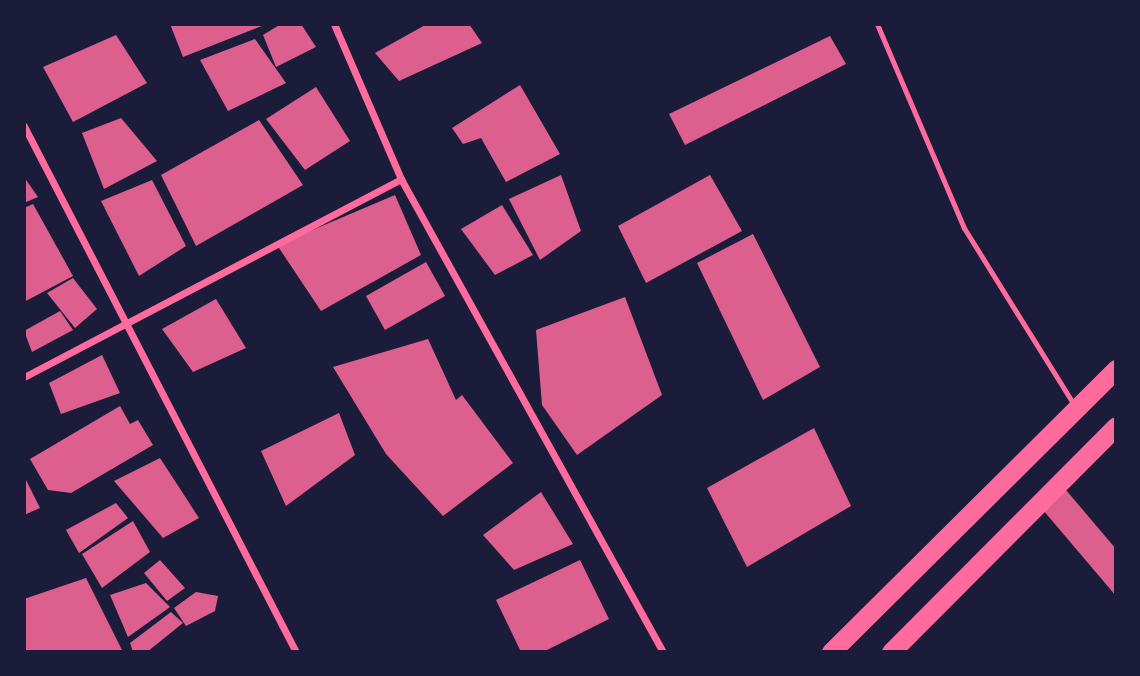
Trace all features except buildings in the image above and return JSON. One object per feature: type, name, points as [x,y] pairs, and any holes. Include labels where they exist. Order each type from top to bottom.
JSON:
[{"type":"highway","points":[[831,652],[1115,369]]},
{"type":"highway","points":[[891,652],[1115,426]]},
{"type":"street","points":[[334,24],[401,179],[663,652]]},
{"type":"street","points":[[24,127],[124,326],[296,652]]},
{"type":"street","points":[[24,377],[401,179]]},
{"type":"lane","points":[[877,24],[964,228],[1076,408]]}]
